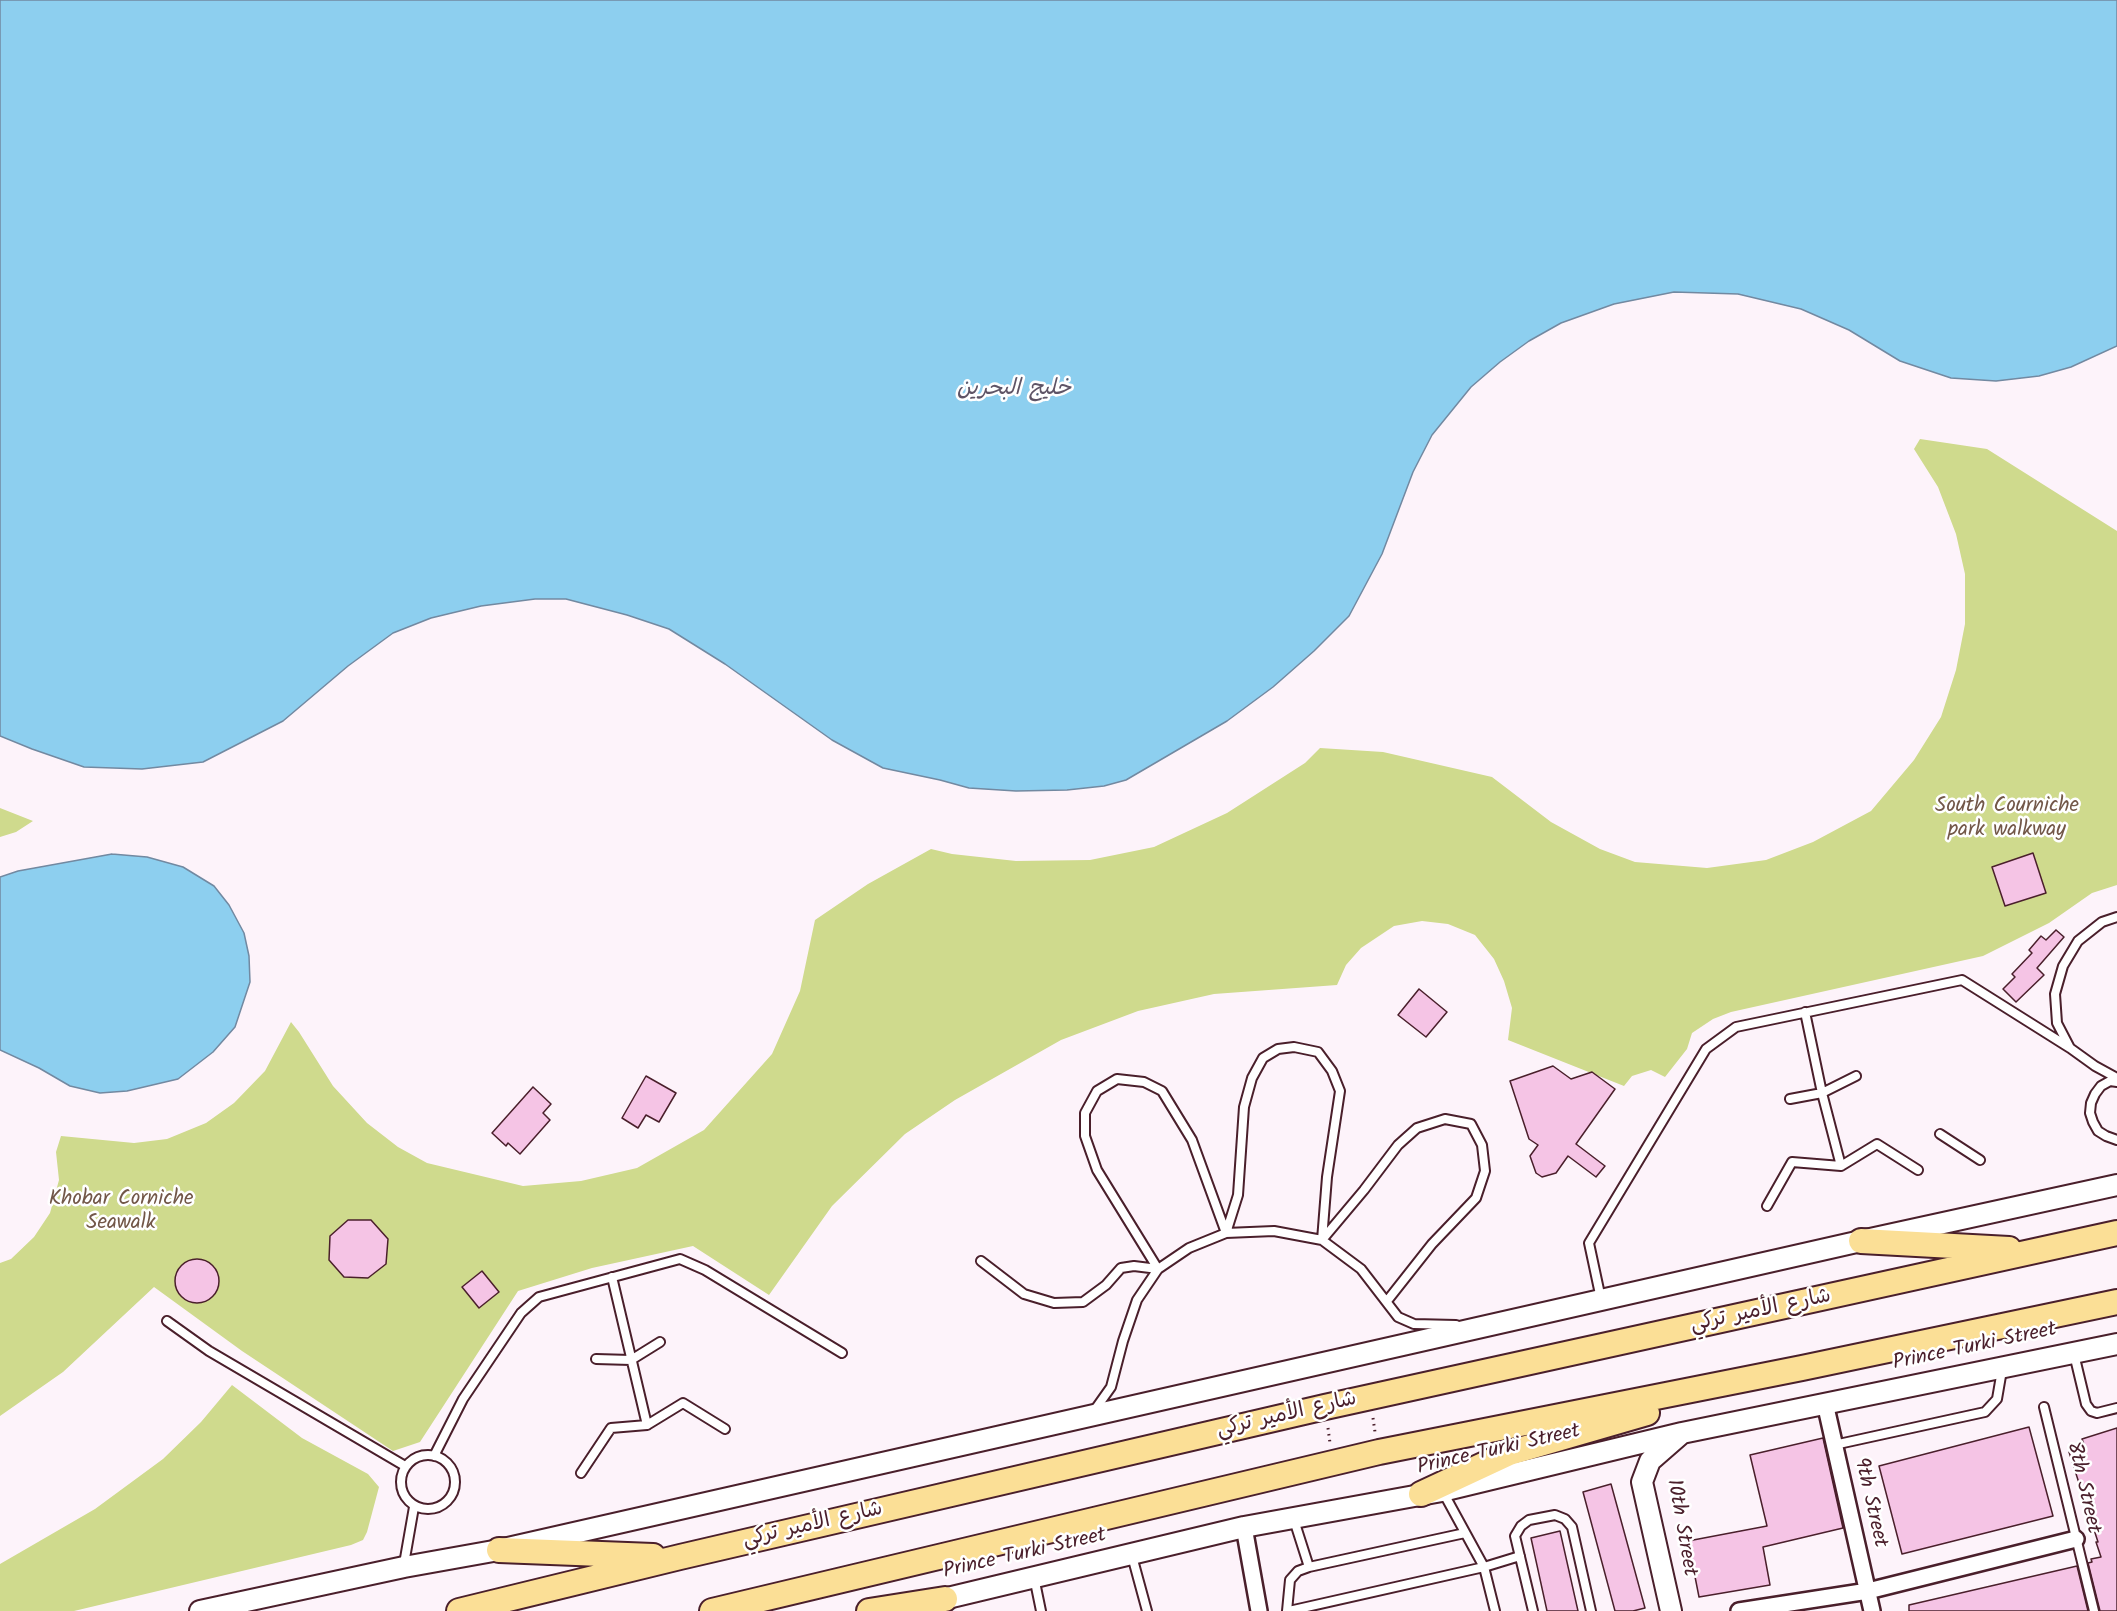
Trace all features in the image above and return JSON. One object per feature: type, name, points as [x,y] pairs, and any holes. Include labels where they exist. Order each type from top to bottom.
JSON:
[{"type":"main road","name":"شارع الأمير تركي","points":[[459,1611],[680,1557],[1325,1407],[2117,1233]]},
{"type":"main road","points":[[1861,1241],[2042,1251]]},
{"type":"main road","points":[[712,1611],[1379,1452],[1802,1368],[2117,1302]]},
{"type":"main road","points":[[1432,1493],[1509,1453],[1802,1368]]},
{"type":"main road","points":[[499,1550],[680,1557]]},
{"type":"main road","points":[[869,1611],[930,1604]]},
{"type":"street","points":[[200,1611],[404,1567],[499,1550],[1488,1325],[2117,1185]]},
{"type":"street","name":"Prince Turki Street","points":[[894,1611],[1244,1527],[1432,1493],[1682,1432],[2117,1344]]},
{"type":"street","name":"9th Street","points":[[1825,1403],[1872,1611]]},
{"type":"street","name":"10th Street","points":[[1671,1611],[1642,1482],[1650,1461],[1682,1432]]},
{"type":"street","points":[[1244,1527],[1259,1611]]},
{"type":"street","points":[[1739,1611],[1868,1591],[2076,1539]]},
{"type":"lane","points":[[2070,1048],[2057,1023],[2055,994],[2062,966],[2078,942],[2102,922],[2117,917]]},
{"type":"lane","points":[[1602,1301],[1589,1243],[1706,1049],[1736,1027],[1962,980],[2117,1080]]},
{"type":"lane","points":[[1804,1012],[1841,1166]]},
{"type":"lane","points":[[1226,1233],[1238,1195],[1244,1107],[1252,1078],[1263,1058],[1278,1049],[1294,1047],[1318,1052],[1332,1071],[1340,1092],[1327,1178],[1322,1240]]},
{"type":"lane","points":[[1790,1099],[1822,1094],[1856,1076]]},
{"type":"lane","points":[[1158,1269],[1097,1170],[1085,1136],[1085,1113],[1097,1091],[1118,1079],[1144,1082],[1162,1091],[1192,1140],[1226,1233]]},
{"type":"lane","points":[[2117,1080],[2102,1086],[2095,1094],[2090,1113],[2098,1131],[2117,1140]]},
{"type":"lane","points":[[1322,1240],[1398,1145],[1417,1128],[1445,1119],[1471,1124],[1482,1145],[1485,1171],[1476,1198],[1432,1244],[1387,1301]]},
{"type":"lane","points":[[1940,1134],[1980,1160]]},
{"type":"lane","points":[[1767,1206],[1792,1162],[1841,1166],[1877,1144],[1918,1170]]},
{"type":"lane","points":[[1090,1416],[1111,1387],[1137,1300],[1158,1269],[1190,1248],[1226,1233],[1274,1231],[1322,1240],[1361,1269],[1398,1317],[1414,1324],[1488,1325]]},
{"type":"lane","points":[[434,1456],[459,1406],[521,1314],[539,1298],[680,1259],[705,1270],[842,1353]]},
{"type":"lane","points":[[981,1261],[1024,1294],[1054,1303],[1083,1302],[1106,1285],[1121,1268],[1134,1266],[1158,1269]]},
{"type":"lane","points":[[612,1277],[647,1425]]},
{"type":"lane","points":[[167,1321],[209,1350],[405,1466]]},
{"type":"lane","points":[[596,1359],[631,1360],[660,1342]]},
{"type":"lane","points":[[2073,1353],[2086,1404],[2091,1411],[2097,1413],[2117,1408]]},
{"type":"lane","points":[[1834,1444],[1985,1412],[1997,1399],[2002,1369]]},
{"type":"lane","points":[[581,1473],[611,1428],[647,1425],[683,1403],[725,1429]]},
{"type":"lane","name":"8th Street","points":[[2044,1407],[2094,1611]]},
{"type":"lane","points":[[419,1456],[434,1456],[445,1461],[455,1476],[453,1494],[440,1507],[431,1510],[414,1507],[402,1493],[401,1474],[405,1466],[419,1456]]},
{"type":"lane","points":[[1432,1493],[1465,1533],[1484,1567],[1495,1611]]},
{"type":"lane","points":[[404,1567],[414,1507]]},
{"type":"lane","points":[[1533,1611],[1515,1536],[1521,1526],[1529,1521],[1555,1515],[1565,1519],[1572,1527],[1591,1611]]},
{"type":"lane","points":[[1294,1518],[1310,1567]]},
{"type":"lane","points":[[1465,1533],[1298,1571],[1290,1580],[1288,1611],[1484,1567],[1520,1556]]},
{"type":"lane","points":[[1132,1554],[1147,1611]]},
{"type":"lane","points":[[1034,1577],[1041,1611]]},
{"type":"path","points":[[1370,1397],[1379,1452]]},
{"type":"path","points":[[1325,1407],[1334,1463]]},
{"type":"green space","points":[[1920,439],[1987,449],[2117,531],[2117,885],[2092,893],[2049,923],[1983,956],[1731,1012],[1713,1019],[1692,1033],[1687,1049],[1665,1077],[1651,1070],[1632,1076],[1624,1086],[1508,1040],[1512,1008],[1504,981],[1494,959],[1475,935],[1448,924],[1422,921],[1394,926],[1361,948],[1346,965],[1337,985],[1214,994],[1138,1011],[1061,1040],[955,1100],[905,1134],[832,1206],[769,1295],[693,1246],[592,1268],[518,1291],[420,1442],[393,1451],[242,1351],[154,1287],[63,1372],[0,1416],[0,1263],[11,1259],[34,1237],[50,1213],[59,1180],[56,1152],[61,1136],[134,1143],[167,1139],[206,1123],[234,1103],[265,1071],[291,1022],[333,1086],[367,1123],[398,1147],[427,1163],[523,1186],[581,1181],[637,1168],[704,1130],[772,1054],[800,991],[815,920],[868,884],[931,849],[952,854],[1016,861],[1090,860],[1154,847],[1227,813],[1305,763],[1320,748],[1383,752],[1492,777],[1551,822],[1600,849],[1635,862],[1707,868],[1766,860],[1813,842],[1871,811],[1914,760],[1941,717],[1956,670],[1965,624],[1965,574],[1956,534],[1938,487],[1914,449]]},
{"type":"green space","points":[[0,808],[33,821],[16,832],[0,837]]},
{"type":"green space","points":[[232,1385],[302,1438],[368,1474],[379,1487],[363,1540],[351,1545],[74,1611],[0,1611],[0,1564],[95,1509],[163,1459],[201,1422]]},
{"type":"water","name":"خليج البحرين","points":[[0,0],[2117,0],[2117,346],[2071,367],[2039,376],[1996,381],[1951,378],[1900,361],[1849,330],[1801,309],[1738,294],[1674,292],[1614,304],[1561,323],[1529,341],[1471,387],[1432,435],[1413,472],[1382,554],[1349,616],[1273,687],[1227,721],[1126,780],[1104,786],[1067,790],[1016,791],[969,788],[883,768],[832,740],[725,664],[669,629],[566,599],[535,599],[481,606],[431,618],[393,633],[348,666],[283,721],[203,762],[142,769],[84,767],[0,736]]},
{"type":"water","points":[[112,854],[147,857],[183,867],[214,886],[229,905],[244,933],[249,956],[250,982],[235,1027],[213,1052],[178,1079],[127,1091],[100,1093],[70,1086],[39,1068],[0,1050],[0,877],[18,871]]},
{"type":"building","points":[[2033,853],[2046,893],[2005,906],[1992,867]]},
{"type":"building","points":[[2056,930],[2064,937],[2037,968],[2044,975],[2016,1002],[2003,989],[2015,977],[2012,974],[2032,953],[2029,950],[2041,936],[2046,940]]},
{"type":"building","points":[[1419,989],[1447,1012],[1426,1037],[1398,1015]]},
{"type":"building","points":[[1553,1066],[1571,1079],[1592,1072],[1615,1089],[1576,1144],[1605,1166],[1596,1177],[1568,1156],[1556,1173],[1542,1177],[1536,1173],[1530,1156],[1538,1145],[1529,1139],[1510,1081]]},
{"type":"building","points":[[646,1076],[676,1093],[659,1122],[646,1115],[638,1128],[622,1118]]},
{"type":"building","points":[[533,1087],[551,1104],[543,1113],[550,1120],[520,1154],[508,1143],[506,1146],[492,1133]]},
{"type":"building","points":[[348,1220],[371,1220],[388,1239],[386,1264],[368,1278],[344,1277],[329,1260],[330,1236]]},
{"type":"building","points":[[197,1259],[212,1266],[219,1281],[212,1296],[197,1303],[182,1296],[175,1281],[182,1266]]},
{"type":"building","points":[[482,1271],[499,1292],[479,1308],[462,1287]]},
{"type":"building","points":[[2029,1427],[2053,1516],[1902,1554],[1879,1466]]},
{"type":"building","points":[[2117,1428],[2117,1611],[2100,1611],[2088,1563],[2092,1562],[2091,1559],[2101,1557],[2069,1452],[2085,1447],[2082,1439]]},
{"type":"building","points":[[1823,1438],[1843,1528],[1763,1547],[1770,1585],[1699,1597],[1688,1541],[1767,1526],[1750,1455]]},
{"type":"building","points":[[1611,1484],[1645,1608],[1633,1611],[1615,1611],[1583,1492]]},
{"type":"building","points":[[1560,1531],[1578,1611],[1547,1611],[1531,1538]]},
{"type":"building","points":[[2077,1566],[2088,1611],[1909,1611],[1909,1605]]},
{"type":"park label","name":"South Courniche park walkway","points":[[2007,819]]},
{"type":"park label","name":"Khobar Corniche Seawalk","points":[[121,1212]]}]
